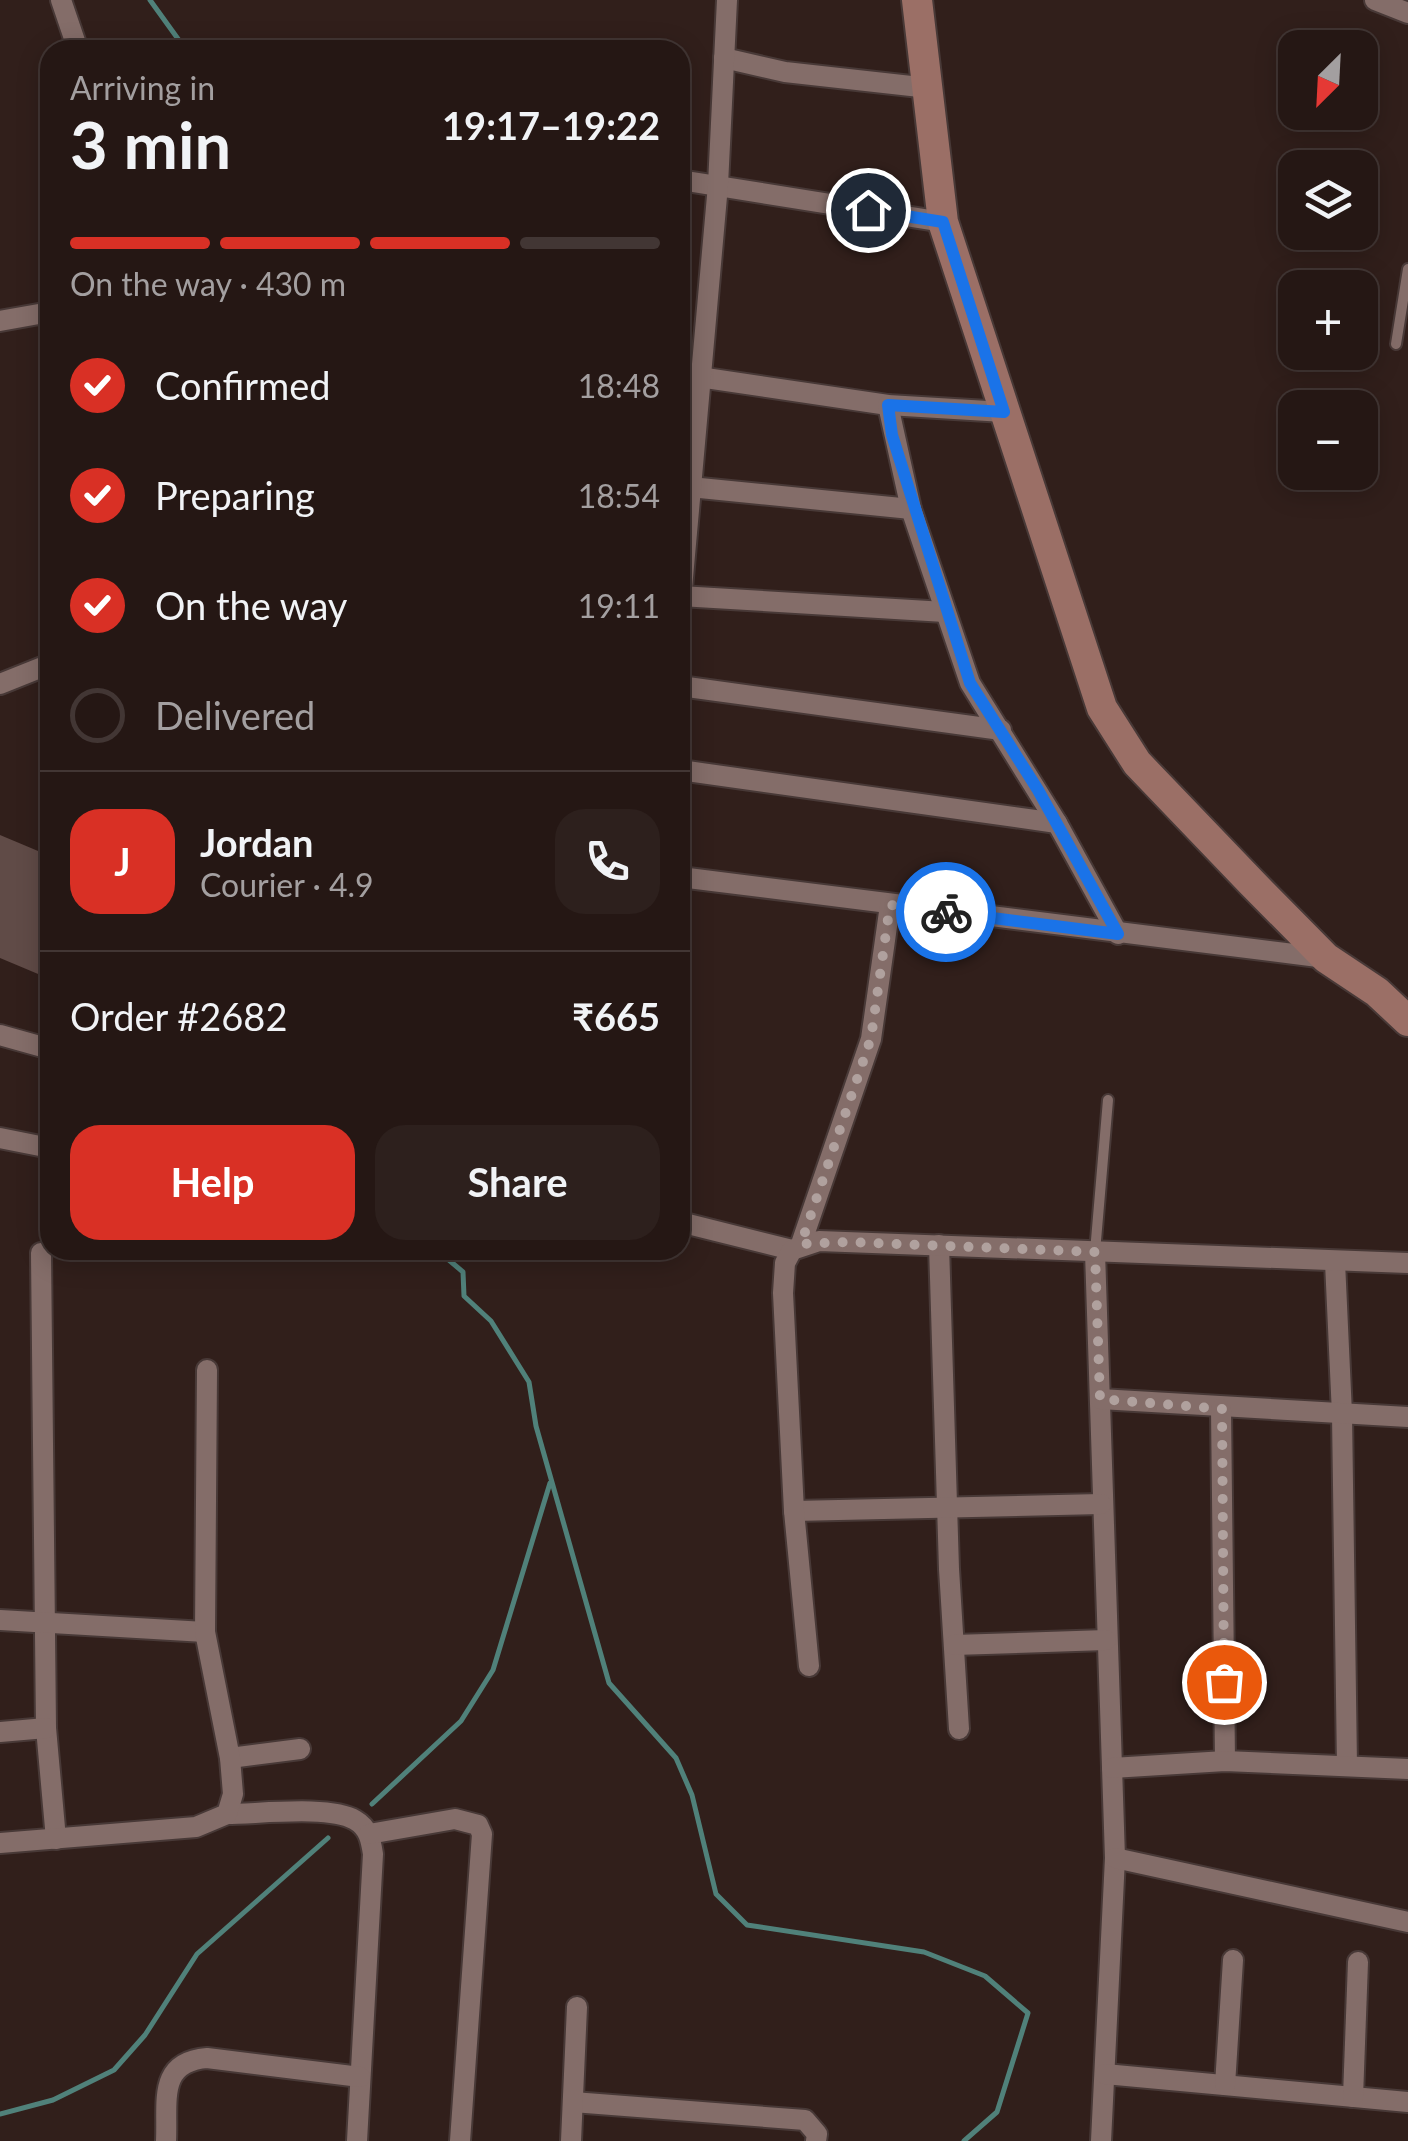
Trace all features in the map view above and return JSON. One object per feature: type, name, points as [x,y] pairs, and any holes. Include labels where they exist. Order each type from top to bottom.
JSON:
[{"type":"street","points":[[61,0],[75,40]]},
{"type":"street","points":[[726,0],[718,185],[690,486],[912,509]]},
{"type":"street","points":[[917,0],[943,222],[1102,708],[1137,764],[1326,958],[1377,992],[1408,1021]]},
{"type":"street","points":[[1376,0],[1408,13]]},
{"type":"street","points":[[724,58],[785,72],[929,88]]},
{"type":"street","points":[[690,181],[943,222]]},
{"type":"street","points":[[0,321],[40,314]]},
{"type":"street","points":[[699,376],[888,405],[1004,412]]},
{"type":"street","points":[[888,405],[912,509],[970,683],[1057,822],[1118,934]]},
{"type":"street","points":[[690,597],[945,612]]},
{"type":"street","points":[[0,684],[40,668]]},
{"type":"street","points":[[690,687],[1001,730]]},
{"type":"street","points":[[690,771],[1057,822]]},
{"type":"street","points":[[690,878],[1326,958]]},
{"type":"street","points":[[809,1666],[794,1511],[783,1292],[785,1263],[796,1247],[871,1038],[890,905]]},
{"type":"street","points":[[0,1035],[40,1046]]},
{"type":"street","points":[[0,1138],[40,1146]]},
{"type":"street","points":[[690,1225],[796,1247],[940,1245],[1408,1263]]},
{"type":"street","points":[[940,1245],[947,1504],[960,1729]]},
{"type":"street","points":[[1095,1252],[1115,1858],[1101,2141]]},
{"type":"street","points":[[41,1260],[46,1728],[56,1839]]},
{"type":"street","points":[[1335,1262],[1342,1414],[1347,1766]]},
{"type":"street","points":[[208,1370],[206,1632],[230,1758],[233,1794],[227,1814]]},
{"type":"street","points":[[1100,1399],[1408,1417]]},
{"type":"street","points":[[1222,1409],[1224,1761]]},
{"type":"street","points":[[794,1511],[947,1504],[1101,1504]]},
{"type":"street","points":[[0,1620],[206,1632]]},
{"type":"street","points":[[954,1645],[1106,1640]]},
{"type":"street","points":[[0,1732],[46,1728]]},
{"type":"street","points":[[230,1758],[300,1749]]},
{"type":"street","points":[[1112,1768],[1224,1761],[1408,1769]]},
{"type":"street","points":[[0,1843],[196,1826],[227,1814],[336,1814],[356,1820],[369,1834],[373,1854],[357,2141]]},
{"type":"street","points":[[369,1834],[455,1819],[478,1824],[482,1834],[460,2141]]},
{"type":"street","points":[[1115,1858],[1408,1922]]},
{"type":"street","points":[[1225,2085],[1233,1960]]},
{"type":"street","points":[[1353,2097],[1358,1962]]},
{"type":"street","points":[[571,2141],[577,2007]]},
{"type":"street","points":[[166,2141],[168,2088],[173,2071],[182,2062],[207,2058],[360,2077]]},
{"type":"street","points":[[1105,2074],[1408,2102]]},
{"type":"street","points":[[573,2102],[805,2120],[817,2134],[816,2141]]},
{"type":"lane","points":[[1396,344],[1408,268]]},
{"type":"lane","points":[[1095,1252],[1108,1100]]},
{"type":"building","points":[[0,835],[40,852],[40,975],[0,958]]},
{"type":"waterway","points":[[150,0],[179,40]]},
{"type":"waterway","points":[[449,1260],[463,1272],[464,1296],[491,1321],[529,1382],[536,1426],[609,1683],[676,1758],[692,1795],[716,1894],[747,1925],[924,1952],[985,1976],[1028,2013],[997,2112],[964,2141]]},
{"type":"waterway","points":[[372,1804],[461,1721],[493,1670],[550,1483]]},
{"type":"waterway","points":[[0,2114],[53,2100],[114,2070],[145,2035],[197,1954],[328,1838]]},
{"type":"way so far","points":[[946,912],[890,905],[871,1038],[801,1244],[819,1241],[1095,1252],[1100,1399],[1222,1409],[1224,1682]]},
{"type":"route","points":[[868,210],[943,222],[1004,412],[888,405],[892,435],[912,509],[970,683],[1057,822],[1118,934],[946,912]]}]
